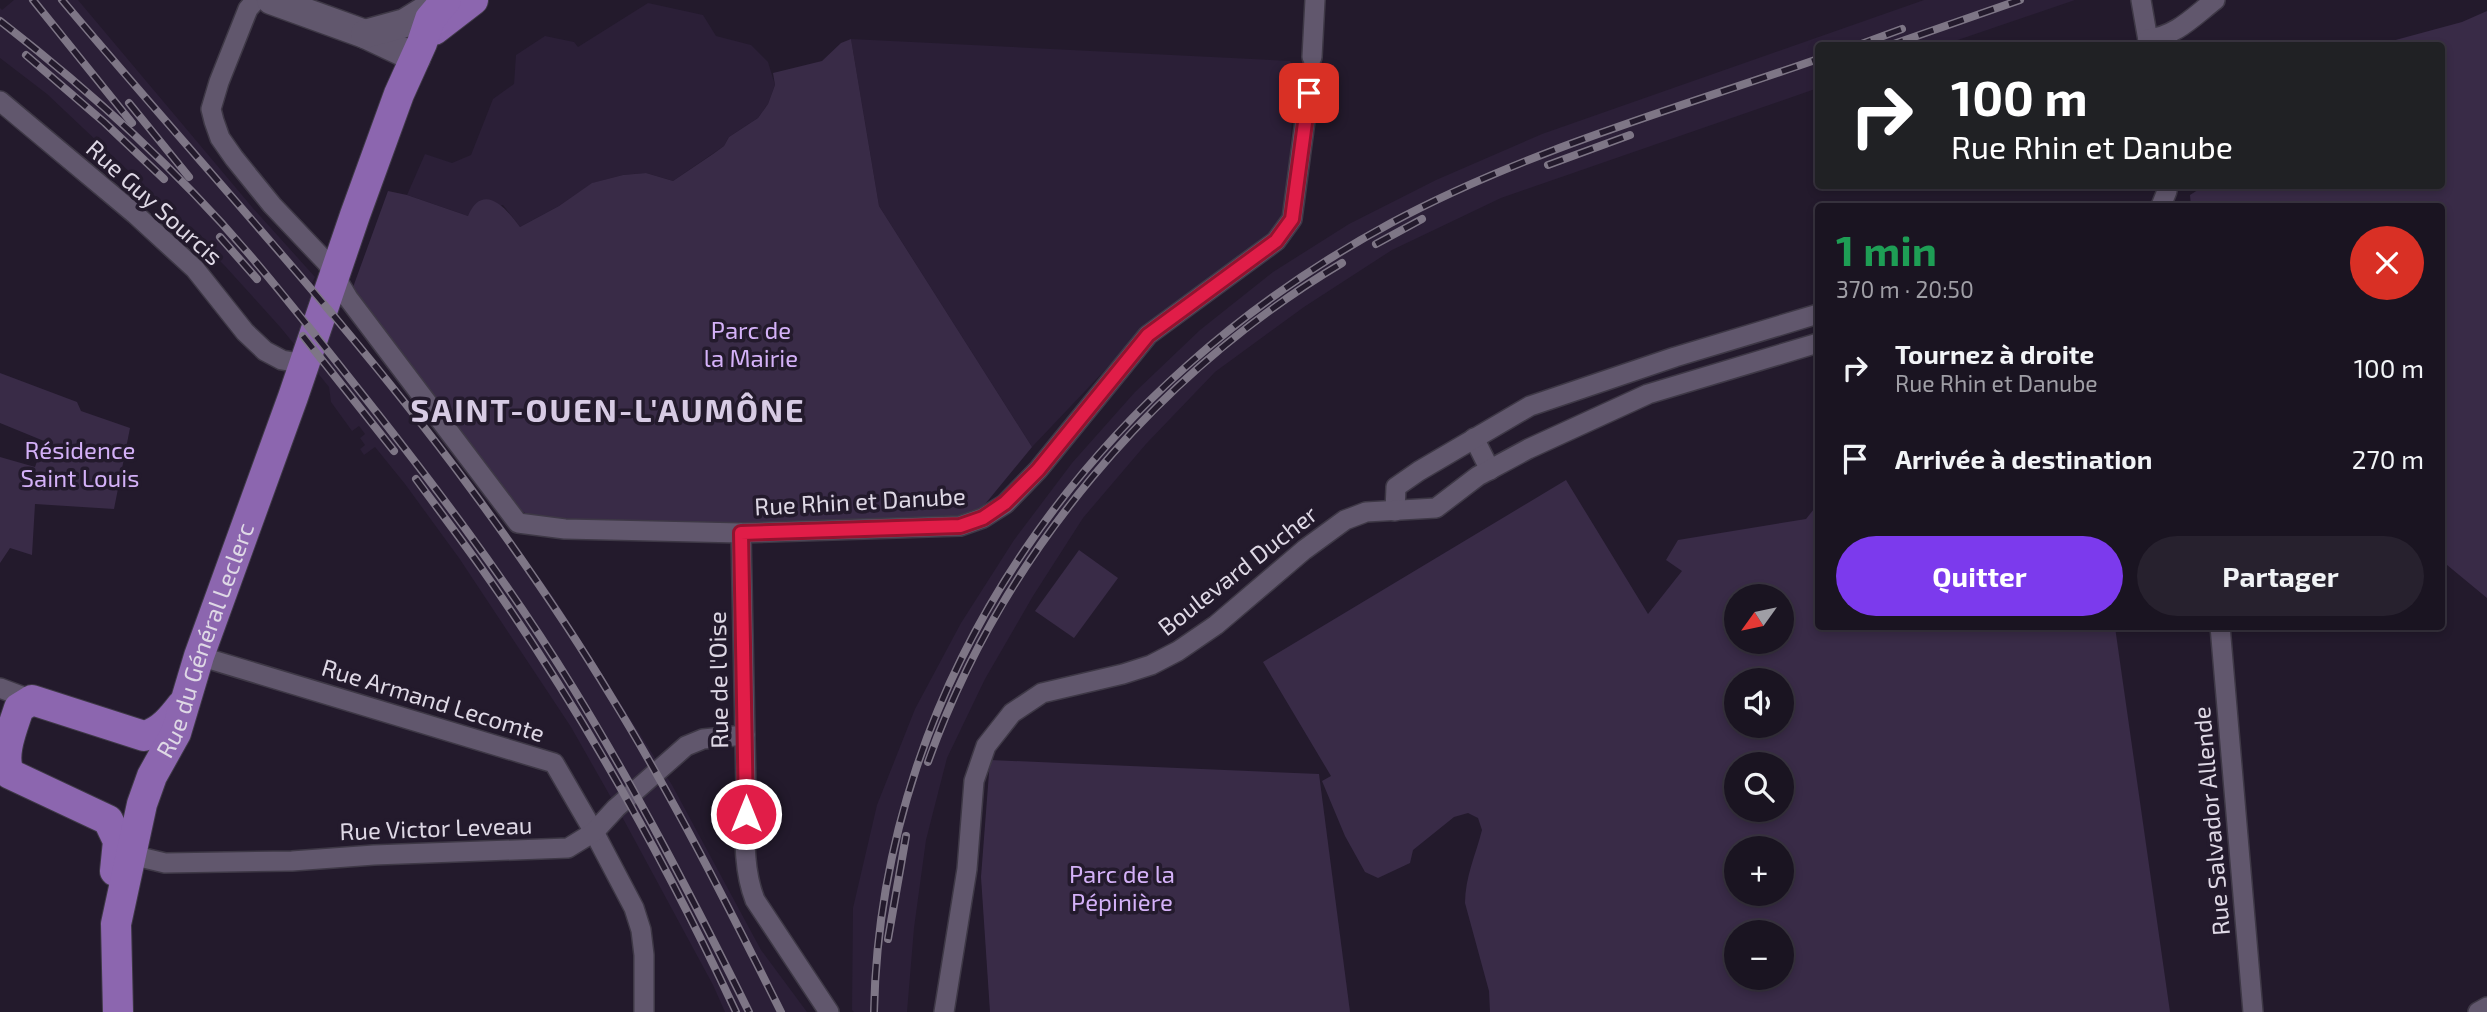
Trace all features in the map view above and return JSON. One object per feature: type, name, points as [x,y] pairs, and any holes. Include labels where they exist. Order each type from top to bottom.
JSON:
[{"type":"main road","name":"Rue du Général Leclerc","points":[[118,1012],[116,924],[142,804],[152,776],[176,733],[199,656],[305,364],[379,145],[430,19],[444,0]]},
{"type":"main road","points":[[419,50],[441,23],[473,0]]},
{"type":"main road","points":[[116,924],[113,890],[118,847],[115,832],[108,820],[5,772],[10,738],[19,708],[32,700],[141,736],[162,727],[183,705]]},
{"type":"main road","points":[[141,736],[150,753],[152,776]]},
{"type":"main road","points":[[108,820],[125,817],[142,804]]},
{"type":"street","points":[[256,0],[248,9],[219,82],[211,109],[214,121],[225,146],[253,183],[335,275]]},
{"type":"street","points":[[271,0],[365,34],[419,50]]},
{"type":"street","points":[[365,34],[405,23],[444,0]]},
{"type":"street","name":"Rue Rhin et Danube","points":[[335,275],[348,298],[518,523],[565,529],[741,533],[960,526],[983,518],[1005,503],[1038,470],[1148,335],[1276,241],[1292,219],[1312,62],[1315,0]]},
{"type":"street","points":[[2141,0],[2148,42],[2177,30],[2215,0]]},
{"type":"street","name":"Rue Guy Sourcis","points":[[0,101],[135,214],[195,269],[245,332],[265,351],[282,360],[305,364]]},
{"type":"street","points":[[1395,512],[1396,486],[1530,406],[1675,357],[1815,315]]},
{"type":"street","name":"Boulevard Ducher","points":[[944,1012],[967,869],[974,781],[986,746],[1012,713],[1042,693],[1060,687],[1101,681],[1151,665],[1178,651],[1216,625],[1304,550],[1345,520],[1366,512],[1436,508],[1490,470],[1528,449],[1648,394],[1815,343]]},
{"type":"street","points":[[1474,438],[1490,470]]},
{"type":"street","name":"Rue de l'Oise","points":[[741,533],[745,863],[748,881],[755,900],[829,1012]]},
{"type":"street","name":"Rue Salvador Allende","points":[[2220,630],[2253,1012]]},
{"type":"street","name":"Rue Armand Lecomte","points":[[199,656],[554,762],[634,908],[641,930],[644,955],[644,1012]]},
{"type":"street","points":[[0,688],[32,700]]},
{"type":"street","name":"Rue Victor Leveau","points":[[132,850],[144,858],[165,863],[568,848],[594,832],[616,808],[686,746],[703,739],[745,736]]},
{"type":"street","points":[[108,820],[121,828],[132,850]]},
{"type":"street","points":[[2478,1012],[2487,1007]]},
{"type":"shaded area","points":[[14,0],[78,0],[252,207],[315,277],[312,283],[464,475],[554,598],[672,785],[761,950],[807,1012],[725,1012],[713,985],[571,727],[459,558],[405,484],[375,447],[364,455],[360,449],[365,445],[360,438],[365,434],[359,426],[352,431],[331,402],[329,387],[225,266],[47,94],[0,58],[0,8],[2,10]]},
{"type":"shaded area","points":[[1924,0],[2075,0],[1952,42],[1815,42],[1815,89],[1501,198],[1392,250],[1304,307],[1215,372],[1146,444],[1083,518],[1033,596],[985,679],[947,758],[926,840],[914,928],[907,1012],[854,1012],[853,908],[877,805],[915,709],[961,623],[1014,540],[1072,463],[1135,392],[1200,330],[1273,272],[1349,224],[1436,180],[1542,134]]},
{"type":"shaded area","points":[[648,3],[703,15],[716,36],[751,45],[768,62],[775,85],[768,104],[758,118],[729,137],[724,146],[673,181],[646,173],[623,175],[593,183],[559,206],[520,227],[503,205],[468,216],[407,195],[425,154],[452,163],[471,155],[493,99],[514,84],[516,55],[545,36],[574,42],[578,47]]},
{"type":"shaded area","points":[[851,39],[1290,61],[1302,79],[1303,95],[1293,105],[1286,210],[1270,234],[1142,331],[1032,447],[879,206]]},
{"type":"green space","points":[[2487,11],[2487,598],[2445,563],[2445,203],[2191,203],[2190,195],[2199,189],[2445,189],[2445,42],[2388,42],[2462,22]]},
{"type":"green space","name":"Parc de la Mairie","points":[[851,39],[879,206],[1032,447],[979,510],[961,517],[744,527],[533,519],[514,505],[352,290],[388,191],[468,216],[481,200],[488,199],[502,206],[520,227],[559,206],[592,183],[623,175],[646,173],[673,181],[724,146],[729,137],[758,118],[768,104],[775,85],[773,73],[822,61],[841,43]]},
{"type":"green space","name":"Résidence Saint Louis","points":[[0,373],[77,402],[81,411],[130,428],[114,509],[35,504],[32,555],[10,548],[0,563],[0,457],[35,467],[44,441],[0,423]]},
{"type":"green space","points":[[1566,480],[1648,614],[1682,571],[1666,560],[1678,540],[1806,519],[1815,508],[1815,630],[2115,630],[2170,1012],[1490,1012],[1489,991],[1465,903],[1469,875],[1482,830],[1478,818],[1468,813],[1454,817],[1413,850],[1410,863],[1378,878],[1365,872],[1345,836],[1322,781],[1331,776],[1263,662]]},
{"type":"green space","points":[[1079,550],[1118,578],[1074,638],[1035,611]]},
{"type":"green space","name":"Parc de la Pépinière","points":[[990,760],[1319,774],[1350,1012],[990,1012],[981,877]]},
{"type":"railway","points":[[33,0],[132,123]]},
{"type":"railway","points":[[62,0],[371,361],[506,537],[543,590],[635,736],[700,853],[781,1012]]},
{"type":"railway","points":[[1899,42],[2020,0]]},
{"type":"railway","points":[[0,21],[66,74],[130,131],[220,221],[300,316],[438,492],[521,607],[596,726],[664,847],[749,1012]]},
{"type":"railway","points":[[1867,42],[1902,29]]},
{"type":"railway","points":[[26,55],[105,123],[164,179]]},
{"type":"railway","points":[[874,1012],[886,887],[917,768],[963,655],[1025,549],[1101,452],[1188,365],[1285,288],[1391,223],[1442,197],[1547,153],[1815,60]]},
{"type":"railway","points":[[129,103],[189,177]]},
{"type":"railway","points":[[1548,165],[1630,135]]},
{"type":"railway","points":[[1376,244],[1422,219]]},
{"type":"railway","points":[[220,237],[257,279]]},
{"type":"railway","points":[[928,762],[959,686],[997,613],[1042,543],[1092,477],[1148,416],[1209,359],[1274,308],[1342,263]]},
{"type":"railway","points":[[303,336],[394,451]]},
{"type":"railway","points":[[416,479],[474,558],[553,675],[650,841],[736,1012]]},
{"type":"railway","points":[[888,939],[906,836]]},
{"type":"district","name":"SAINT-OUEN-L'AUMÔNE","points":[[608,411]]},
{"type":"route","points":[[746,814],[741,533],[960,526],[983,518],[1005,503],[1038,470],[1148,335],[1276,241],[1292,219],[1309,93]]}]
